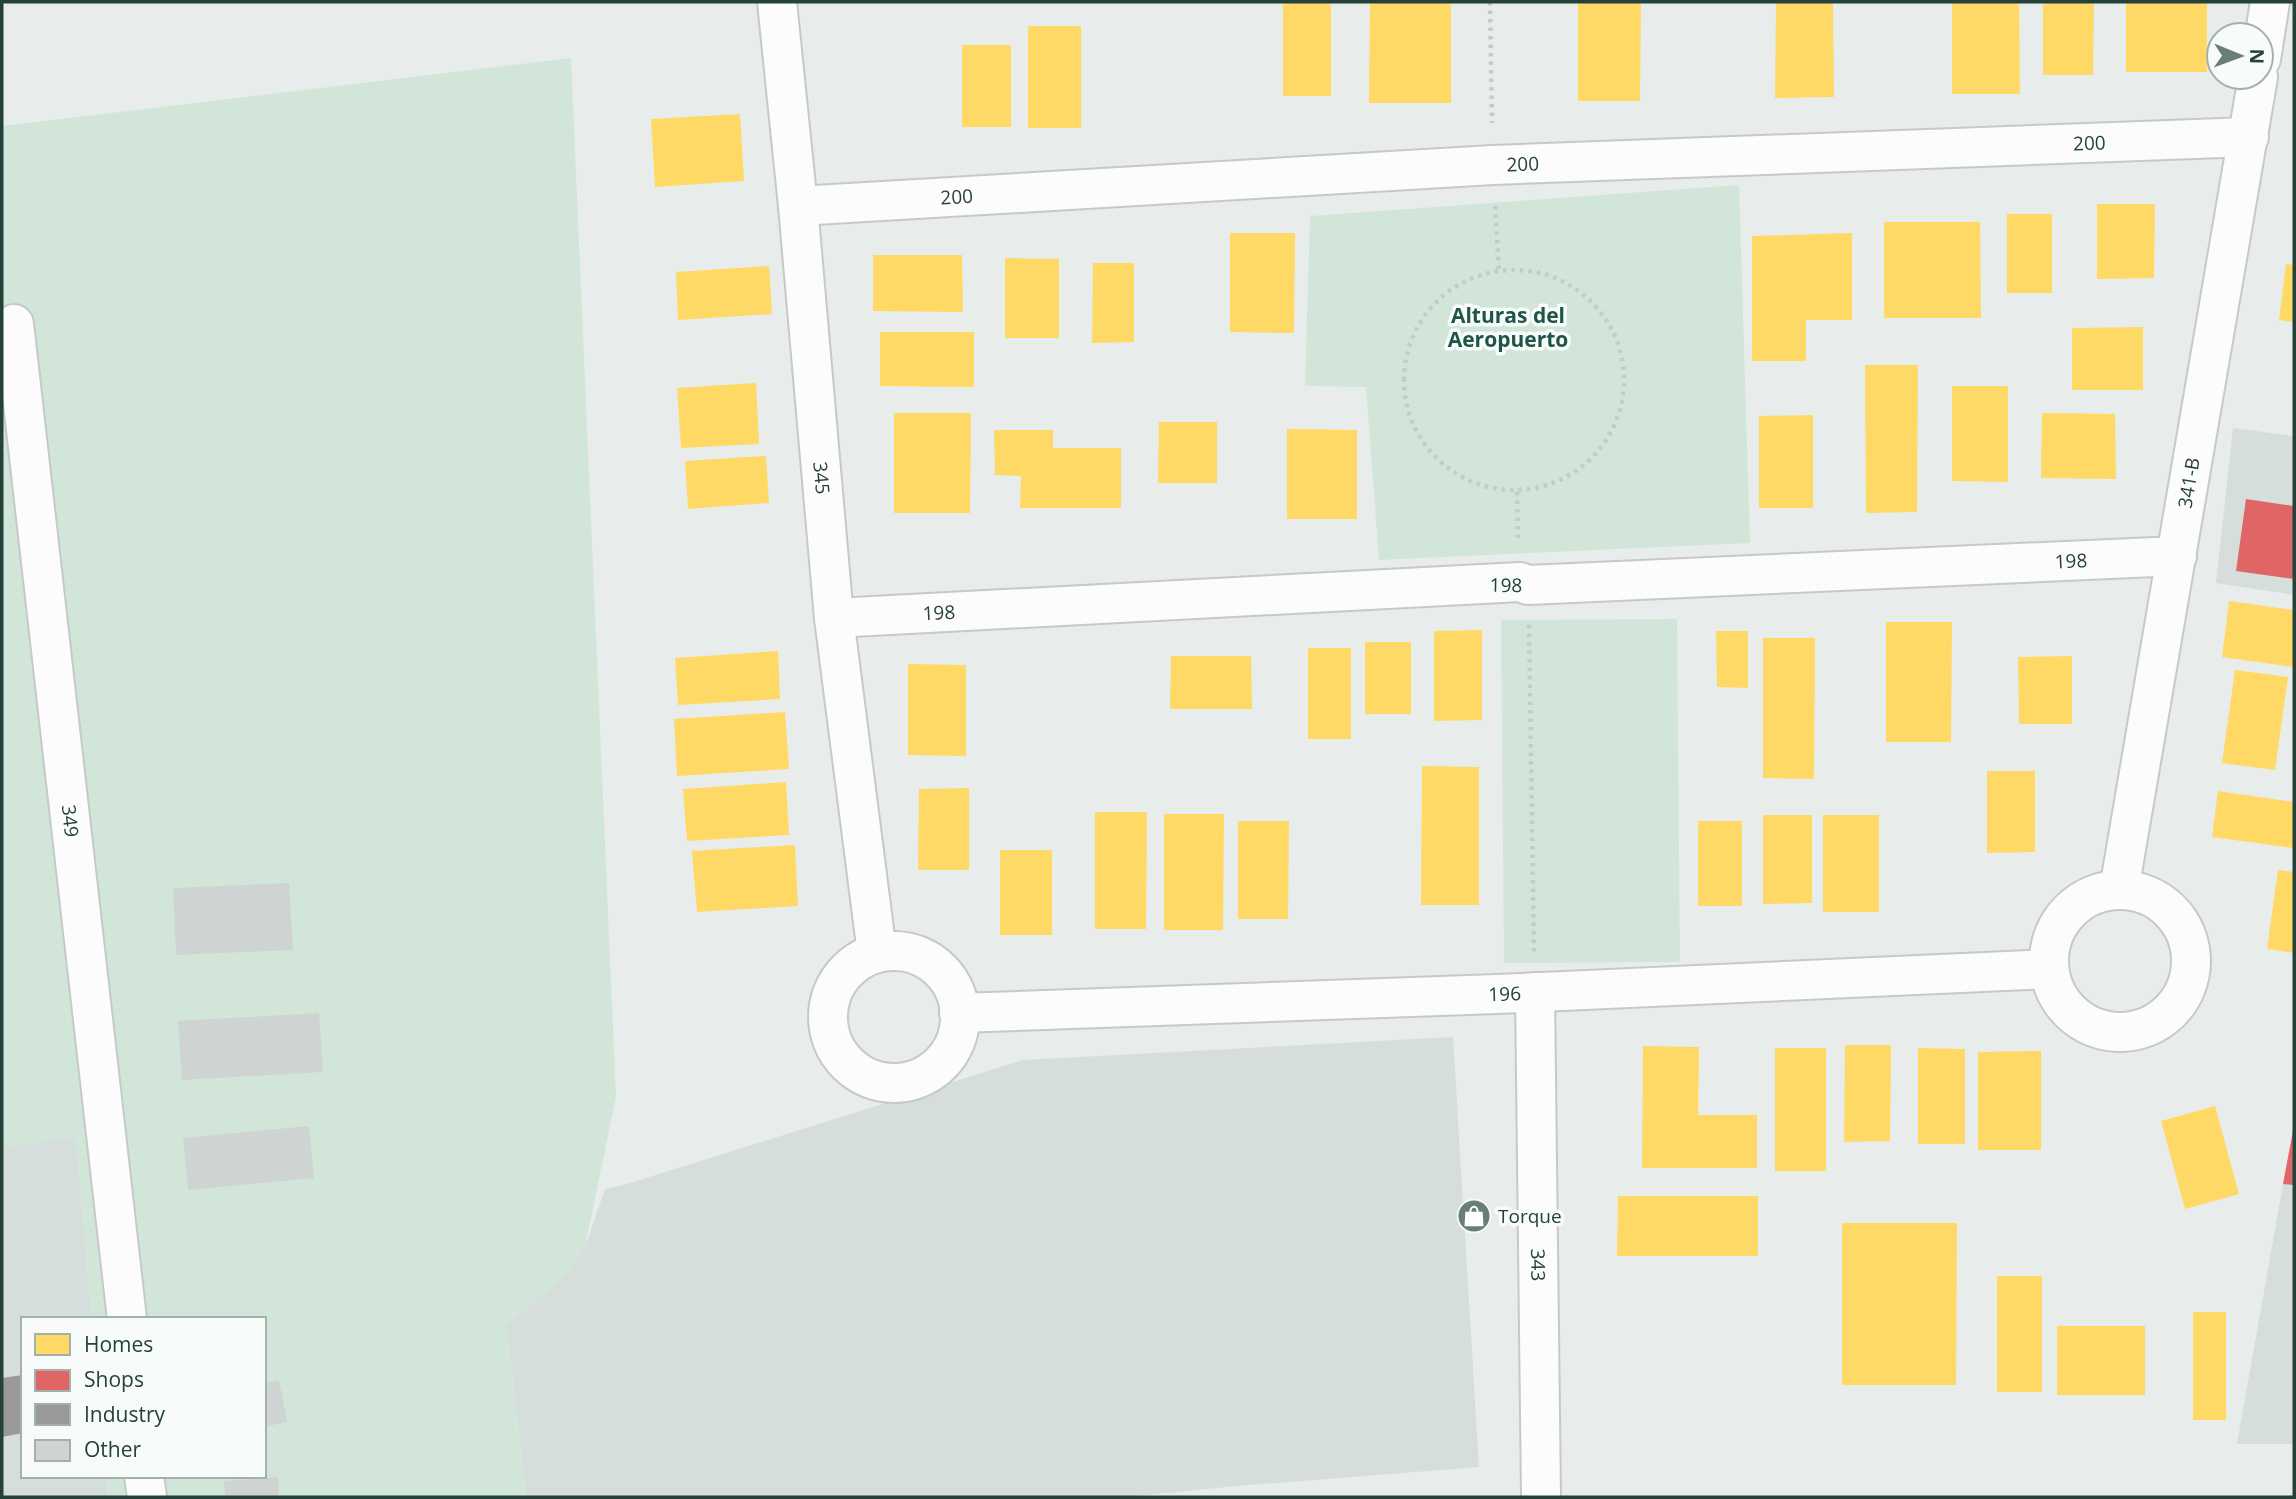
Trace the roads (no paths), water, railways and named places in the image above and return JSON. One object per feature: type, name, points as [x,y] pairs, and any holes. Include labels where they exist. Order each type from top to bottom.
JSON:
[{"type":"street","name":"345","points":[[777,2],[798,206],[834,618],[877,953]]},
{"type":"street","points":[[2267,21],[2270,2]]},
{"type":"street","name":"341-B","points":[[2119,890],[2256,91]]},
{"type":"street","name":"200","points":[[798,206],[1493,165],[2249,137]]},
{"type":"street","name":"349","points":[[14,324],[127,1317]]},
{"type":"street","name":"198","points":[[834,618],[1520,582],[1528,585],[2177,556]]},
{"type":"street","points":[[2119,890],[2142,893],[2163,904],[2179,921],[2189,943],[2192,966],[2186,990],[2174,1010],[2155,1024],[2133,1032],[2110,1032],[2088,1025],[2069,1011],[2056,992],[2049,969],[2051,946],[2060,924],[2075,906],[2095,894],[2119,890]]},
{"type":"street","points":[[898,950],[918,955],[936,966],[950,981],[959,1003],[960,1026],[953,1048],[940,1066],[920,1079],[897,1085],[874,1082],[853,1071],[838,1054],[829,1033],[827,1012],[832,992],[843,974],[858,960],[877,953],[898,950]]},
{"type":"street","name":"196","points":[[959,1013],[1535,992],[2049,969]]},
{"type":"street","name":"343","points":[[1535,992],[1541,1497]]},
{"type":"street","points":[[144,1478],[147,1497]]},
{"type":"place","name":"Torque","points":[[1474,1216]]},
{"type":"district","name":"Alturas del Aeropuerto","points":[[1508,327]]}]
